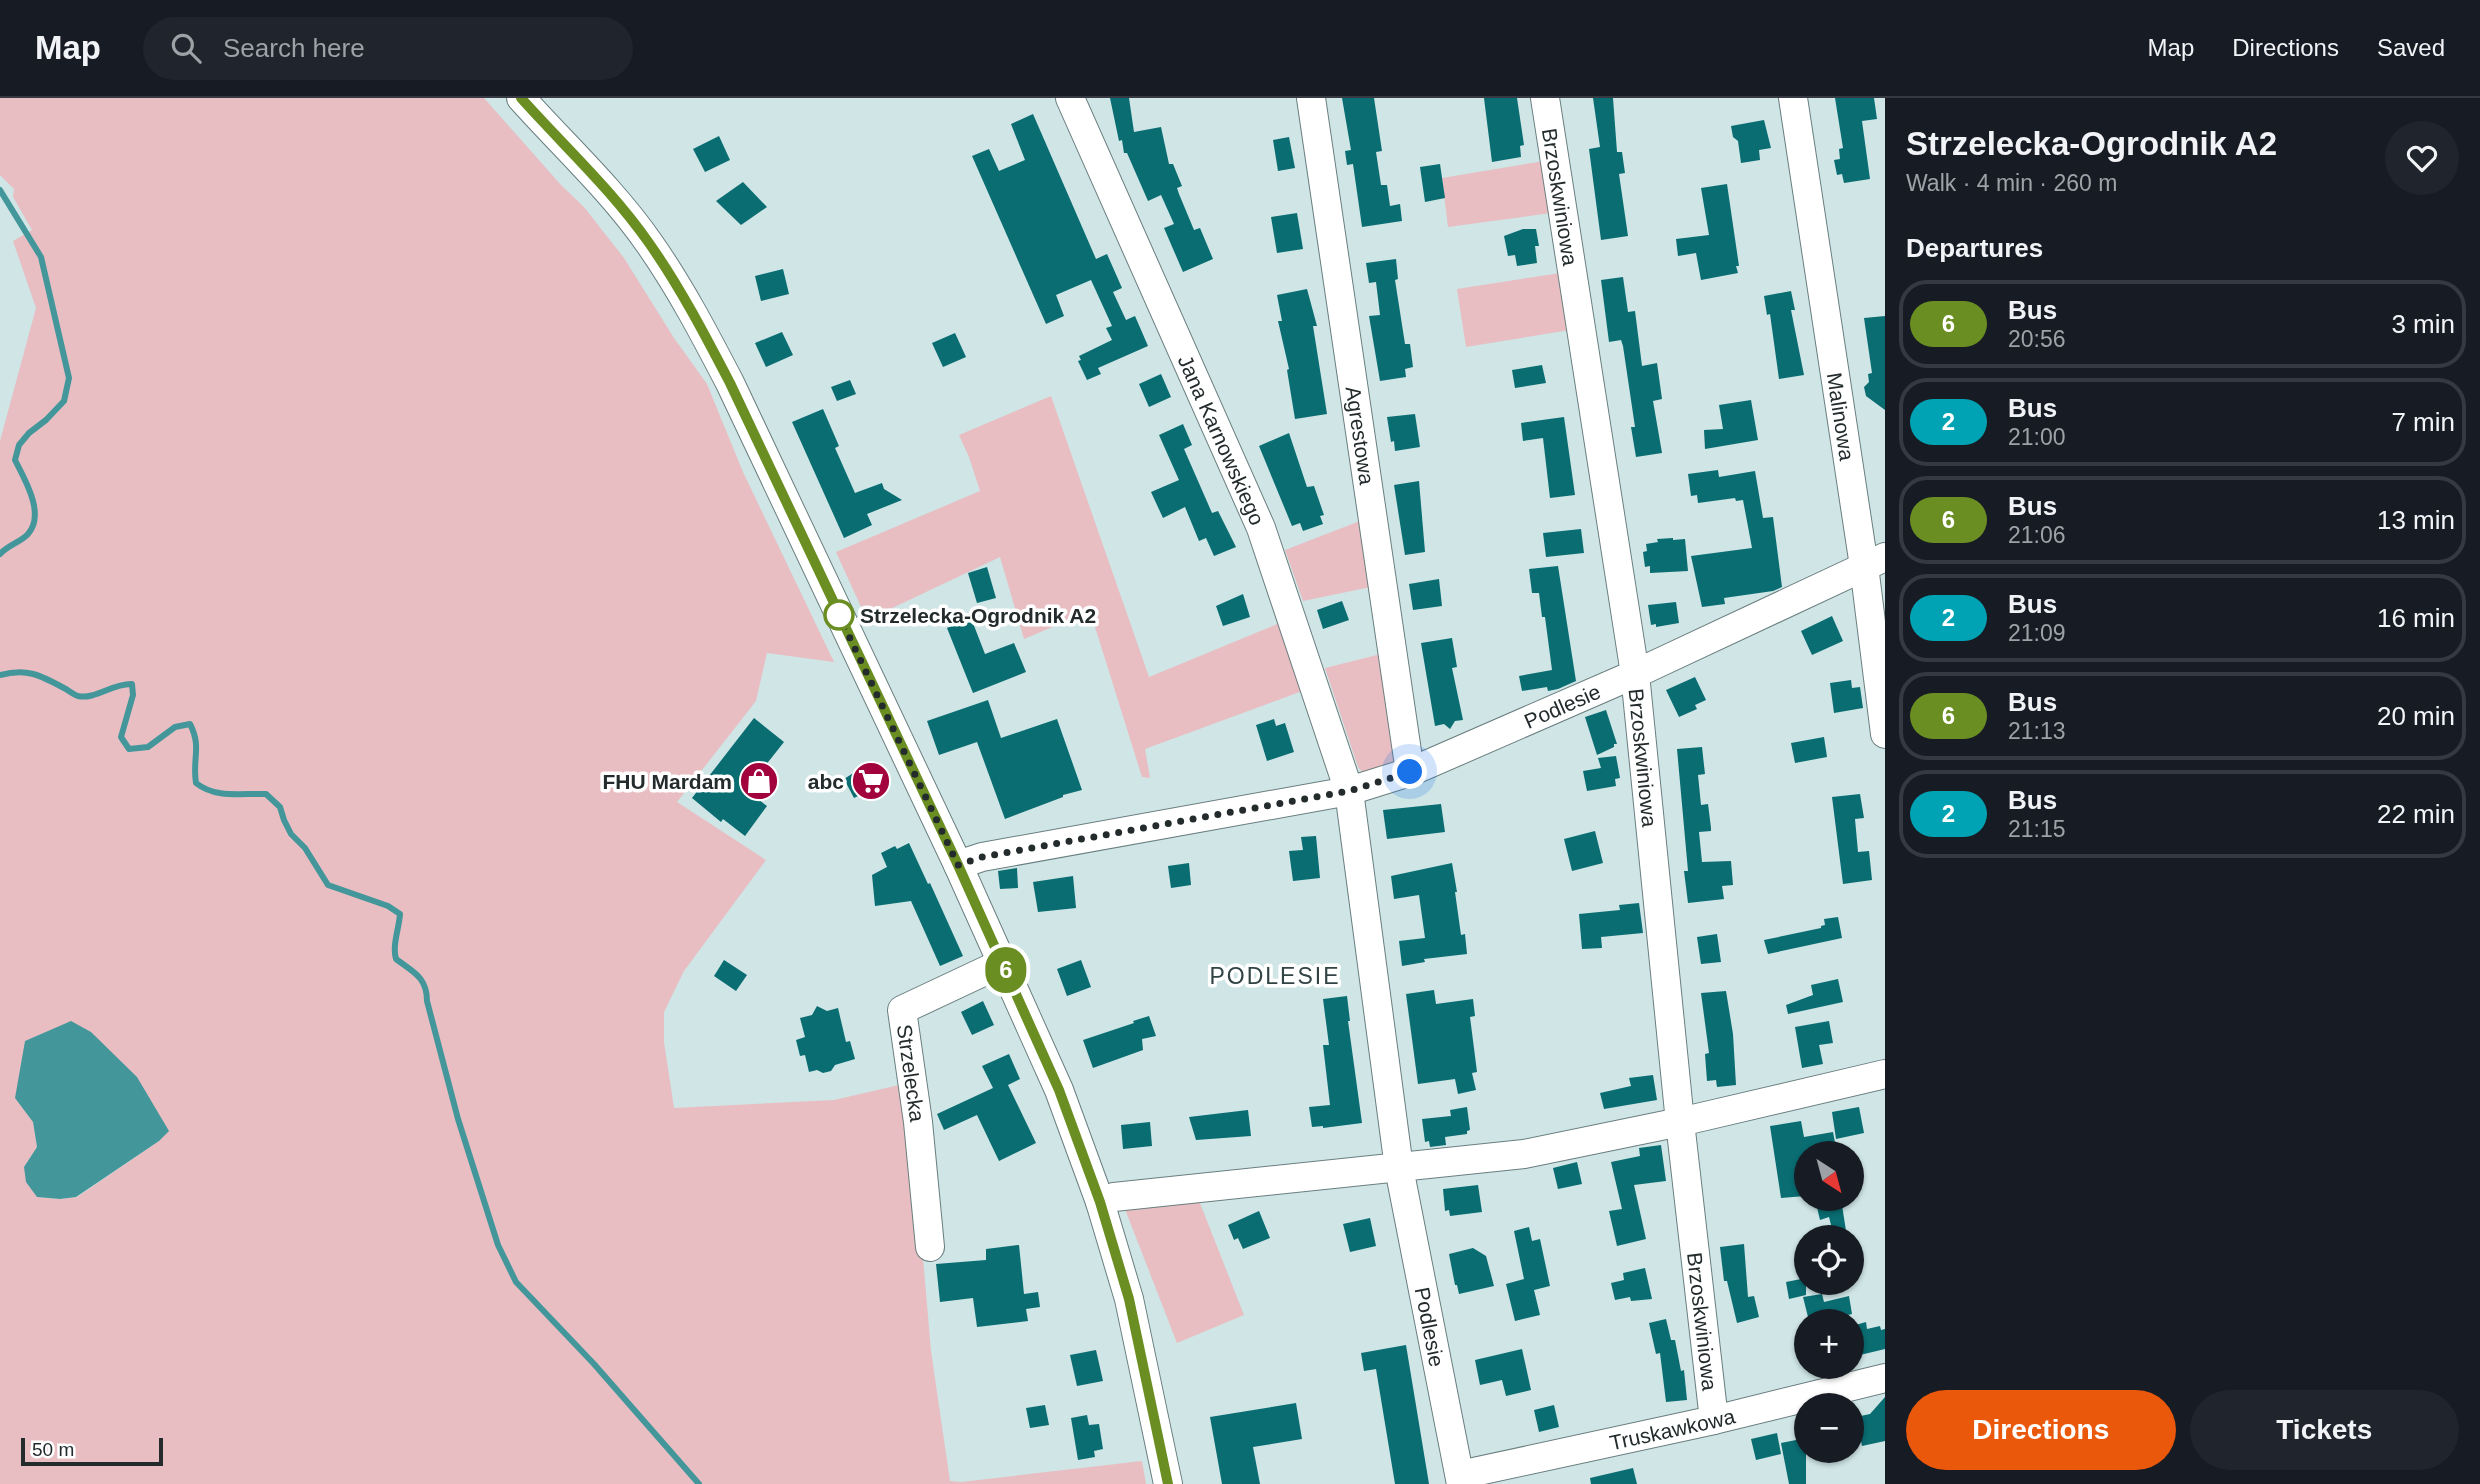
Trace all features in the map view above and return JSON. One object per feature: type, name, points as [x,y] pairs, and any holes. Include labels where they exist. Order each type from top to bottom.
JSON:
[{"type":"street","points":[[521,98],[620,206],[649,243],[692,310],[730,383],[958,865],[1059,1090],[1100,1202],[1129,1299],[1168,1484]]},
{"type":"street","name":"Jana Karnowskiego","points":[[1070,98],[1261,528],[1349,791]]},
{"type":"street","name":"Agrestowa","points":[[1311,98],[1410,772]]},
{"type":"street","name":"Brzoskwiniowa","points":[[1545,98],[1635,674],[1680,1122],[1714,1420]]},
{"type":"street","name":"Malinowa","points":[[1793,98],[1875,562],[1885,734]]},
{"type":"street","name":"Podlesie","points":[[958,865],[982,857],[1349,791],[1410,772],[1635,674],[1875,562]]},
{"type":"street","name":"Podlesie","points":[[1349,791],[1399,1168],[1460,1479]]},
{"type":"street","name":"Strzelecka","points":[[930,1247],[918,1122],[902,1010],[1002,963]]},
{"type":"street","points":[[1100,1202],[1114,1197],[1524,1154],[1680,1122],[1885,1074]]},
{"type":"street","name":"Truskawkowa","points":[[1460,1479],[1885,1378]]},
{"type":"shaded area","points":[[0,98],[484,98],[584,207],[624,258],[674,338],[707,384],[743,472],[834,662],[767,653],[756,701],[677,802],[766,860],[684,971],[664,1012],[664,1042],[674,1108],[834,1100],[908,1083],[931,1351],[950,1481],[961,1482],[1142,1461],[1146,1484],[0,1484],[0,441],[36,308],[13,241],[32,230],[13,197],[14,189],[0,175]],"holes":[[[33,1122],[168,1131],[159,1141],[77,1197],[37,1197],[24,1167],[37,1147]]]},
{"type":"shaded area","points":[[1544,161],[1551,213],[1448,227],[1442,178]]},
{"type":"shaded area","points":[[1560,273],[1570,330],[1466,347],[1457,289]]},
{"type":"shaded area","points":[[1051,396],[1149,677],[1282,622],[1305,690],[1145,749],[1150,778],[1142,777],[1090,611],[1024,639],[1000,557],[867,620],[836,552],[980,491],[959,435]]},
{"type":"shaded area","points":[[1360,521],[1371,587],[1303,601],[1285,550]]},
{"type":"shaded area","points":[[1381,654],[1395,751],[1393,762],[1363,773],[1358,767],[1325,668]]},
{"type":"shaded area","points":[[1196,1193],[1244,1315],[1177,1343],[1123,1204]]},
{"type":"water","points":[[71,1021],[91,1032],[137,1077],[169,1131],[159,1141],[76,1197],[37,1197],[26,1182],[24,1167],[37,1147],[33,1122],[15,1098],[25,1041]]},
{"type":"building","points":[[1110,98],[1129,98],[1134,132],[1161,127],[1169,164],[1173,164],[1182,186],[1177,188],[1179,194],[1194,230],[1200,228],[1213,259],[1183,272],[1164,228],[1174,224],[1161,195],[1148,201],[1127,153],[1124,153],[1122,140],[1119,141]]},
{"type":"building","points":[[1342,98],[1374,98],[1382,151],[1376,152],[1381,185],[1387,185],[1390,206],[1400,204],[1402,221],[1362,227],[1353,164],[1347,165],[1345,151],[1351,150]]},
{"type":"building","points":[[1484,98],[1517,98],[1524,145],[1520,146],[1521,157],[1492,162]]},
{"type":"building","points":[[1593,98],[1613,98],[1617,152],[1622,152],[1625,173],[1619,174],[1628,236],[1601,240],[1589,149],[1600,147]]},
{"type":"building","points":[[1835,98],[1874,98],[1877,119],[1862,121],[1870,179],[1844,183],[1842,174],[1837,175],[1834,160],[1840,159],[1839,149],[1843,148]]},
{"type":"building","points":[[1033,114],[1096,259],[1107,254],[1122,288],[1113,292],[1126,320],[1135,316],[1148,346],[1098,368],[1101,374],[1087,380],[1078,361],[1081,360],[1079,356],[1112,340],[1106,328],[1112,326],[1091,280],[1056,295],[1064,316],[1046,324],[972,156],[989,149],[999,171],[1025,160],[1011,124]]},
{"type":"building","points":[[1764,120],[1771,148],[1759,150],[1760,160],[1741,163],[1738,141],[1733,137],[1731,126]]},
{"type":"building","points":[[719,136],[730,160],[705,172],[693,149]]},
{"type":"building","points":[[1289,137],[1295,168],[1278,171],[1273,140]]},
{"type":"building","points":[[1440,164],[1445,198],[1425,202],[1420,167]]},
{"type":"building","points":[[743,182],[767,207],[741,225],[716,201]]},
{"type":"building","points":[[1727,184],[1738,273],[1701,280],[1696,253],[1678,256],[1676,239],[1709,235],[1701,188]]},
{"type":"building","points":[[1297,213],[1303,249],[1277,253],[1271,217]]},
{"type":"building","points":[[1523,229],[1536,229],[1539,246],[1535,246],[1537,263],[1517,266],[1515,255],[1508,256],[1504,236]]},
{"type":"building","points":[[1396,259],[1398,279],[1395,280],[1405,344],[1410,344],[1413,367],[1405,369],[1406,377],[1380,381],[1369,316],[1380,315],[1376,282],[1369,283],[1366,263]]},
{"type":"building","points":[[783,269],[789,294],[761,301],[755,276]]},
{"type":"building","points":[[1623,277],[1628,312],[1635,311],[1642,366],[1657,363],[1662,399],[1653,401],[1662,453],[1636,457],[1631,427],[1635,427],[1623,346],[1621,340],[1609,342],[1601,280]]},
{"type":"building","points":[[1307,289],[1317,326],[1313,326],[1327,414],[1295,419],[1287,370],[1289,369],[1278,321],[1282,321],[1277,295]]},
{"type":"building","points":[[1791,291],[1795,310],[1791,310],[1804,375],[1779,379],[1770,314],[1767,315],[1764,296]]},
{"type":"building","points":[[1885,316],[1885,410],[1866,396],[1864,387],[1869,382],[1868,374],[1872,373],[1864,318]]},
{"type":"building","points":[[782,332],[793,355],[766,367],[755,343]]},
{"type":"building","points":[[955,333],[966,357],[943,367],[932,343]]},
{"type":"building","points":[[1542,365],[1546,383],[1515,388],[1512,370]]},
{"type":"building","points":[[1161,374],[1171,397],[1149,407],[1139,384]]},
{"type":"building","points":[[850,380],[856,394],[837,401],[831,387]]},
{"type":"building","points":[[1751,400],[1758,440],[1705,449],[1704,430],[1723,429],[1719,405]]},
{"type":"building","points":[[823,409],[839,446],[835,448],[855,493],[882,483],[884,489],[902,500],[867,514],[872,525],[844,538],[792,422]]},
{"type":"building","points":[[1415,414],[1420,447],[1395,451],[1387,417]]},
{"type":"building","points":[[1564,417],[1575,495],[1550,498],[1543,438],[1523,441],[1521,423]]},
{"type":"building","points":[[1183,424],[1192,445],[1184,449],[1212,513],[1218,511],[1236,547],[1214,556],[1206,538],[1199,541],[1185,507],[1163,518],[1151,492],[1179,480],[1159,435]]},
{"type":"building","points":[[1289,433],[1307,487],[1314,486],[1324,515],[1320,516],[1323,524],[1303,531],[1300,523],[1292,526],[1259,446]]},
{"type":"building","points":[[1718,470],[1719,477],[1755,471],[1763,518],[1773,517],[1782,587],[1773,591],[1724,598],[1725,604],[1702,607],[1691,556],[1752,548],[1743,500],[1736,501],[1735,498],[1698,503],[1697,495],[1691,496],[1688,474]]},
{"type":"building","points":[[1419,481],[1425,552],[1405,555],[1394,485]]},
{"type":"building","points":[[1581,529],[1584,553],[1546,557],[1543,533]]},
{"type":"building","points":[[1657,539],[1685,539],[1688,571],[1650,573],[1650,566],[1645,567],[1643,552],[1647,551],[1646,544],[1658,542]]},
{"type":"building","points":[[1558,566],[1576,681],[1548,691],[1547,687],[1522,691],[1519,676],[1552,670],[1545,617],[1542,617],[1539,593],[1532,593],[1529,569]]},
{"type":"building","points":[[987,567],[996,598],[977,603],[968,573]]},
{"type":"building","points":[[1439,579],[1442,606],[1413,610],[1409,584]]},
{"type":"building","points":[[1243,594],[1250,617],[1223,626],[1216,606]]},
{"type":"building","points":[[1342,601],[1349,620],[1323,629],[1317,610]]},
{"type":"building","points":[[1676,602],[1679,623],[1656,627],[1656,624],[1651,625],[1648,605]]},
{"type":"building","points":[[1832,616],[1843,641],[1812,655],[1801,631]]},
{"type":"building","points":[[971,618],[985,654],[1014,643],[1026,672],[973,693],[947,628]]},
{"type":"building","points":[[1452,638],[1457,667],[1452,668],[1463,720],[1455,721],[1450,729],[1444,724],[1435,726],[1421,643]]},
{"type":"building","points":[[1695,677],[1706,700],[1695,705],[1697,709],[1679,717],[1666,690]]},
{"type":"building","points":[[1851,680],[1852,688],[1860,687],[1863,708],[1834,713],[1830,683]]},
{"type":"building","points":[[988,700],[1001,738],[1057,719],[1082,790],[1005,819],[977,742],[939,755],[927,721]]},
{"type":"building","points":[[1606,710],[1617,744],[1597,755],[1585,717]]},
{"type":"building","points":[[754,718],[784,742],[746,790],[767,806],[745,836],[723,819],[721,822],[692,798]]},
{"type":"building","points":[[1274,719],[1276,726],[1285,723],[1294,752],[1267,761],[1256,725]]},
{"type":"building","points":[[1824,737],[1827,757],[1795,763],[1791,743]]},
{"type":"building","points":[[1702,747],[1705,774],[1698,775],[1701,805],[1708,804],[1711,831],[1699,832],[1702,862],[1731,861],[1733,885],[1722,886],[1724,899],[1688,903],[1684,871],[1688,871],[1677,749]]},
{"type":"building","points":[[1616,756],[1620,778],[1615,779],[1616,786],[1587,791],[1583,771],[1601,768],[1598,758]]},
{"type":"building","points":[[876,766],[884,783],[854,798],[844,779],[858,770],[860,774]]},
{"type":"building","points":[[1860,794],[1864,818],[1855,819],[1858,852],[1869,851],[1872,880],[1843,884],[1832,797]]},
{"type":"building","points":[[1441,804],[1445,832],[1387,839],[1383,810]]},
{"type":"building","points":[[1595,831],[1603,863],[1572,871],[1564,839]]},
{"type":"building","points":[[1316,836],[1320,878],[1293,881],[1289,851],[1303,850],[1301,837]]},
{"type":"building","points":[[909,843],[963,956],[940,966],[911,901],[875,906],[872,875],[887,867],[881,853]]},
{"type":"building","points":[[1189,863],[1191,885],[1171,888],[1168,866]]},
{"type":"building","points":[[1452,863],[1461,935],[1465,934],[1467,954],[1424,959],[1425,962],[1402,966],[1399,941],[1425,938],[1419,895],[1394,899],[1391,876]]},
{"type":"building","points":[[1017,868],[1018,888],[1000,889],[998,871]]},
{"type":"building","points":[[1073,876],[1076,908],[1038,912],[1033,882]]},
{"type":"building","points":[[1639,903],[1643,933],[1601,937],[1602,948],[1582,949],[1579,914],[1620,910],[1619,905]]},
{"type":"building","points":[[1838,917],[1842,938],[1768,954],[1764,940],[1821,928],[1825,925],[1824,919]]},
{"type":"building","points":[[1717,934],[1721,962],[1701,964],[1697,937]]},
{"type":"building","points":[[724,960],[747,975],[736,991],[714,976]]},
{"type":"building","points":[[1081,960],[1091,987],[1067,996],[1057,969]]},
{"type":"building","points":[[1838,979],[1843,1002],[1788,1014],[1786,1005],[1813,995],[1811,985]]},
{"type":"building","points":[[1434,990],[1436,1004],[1473,999],[1475,1016],[1470,1017],[1477,1072],[1472,1073],[1476,1090],[1458,1094],[1455,1079],[1418,1084],[1406,994]]},
{"type":"building","points":[[1726,991],[1733,1034],[1736,1085],[1717,1087],[1716,1080],[1707,1081],[1705,1054],[1709,1053],[1701,993]]},
{"type":"building","points":[[1347,996],[1362,1123],[1312,1127],[1309,1107],[1330,1105],[1323,1045],[1329,1045],[1323,999]]},
{"type":"building","points":[[983,1001],[994,1025],[972,1035],[961,1012]]},
{"type":"building","points":[[817,1006],[827,1011],[838,1008],[846,1042],[850,1041],[855,1059],[835,1065],[831,1071],[823,1073],[817,1070],[809,1072],[805,1055],[800,1056],[796,1040],[805,1037],[800,1018],[812,1015]]},
{"type":"building","points":[[1149,1016],[1156,1036],[1142,1039],[1143,1050],[1093,1068],[1083,1040]]},
{"type":"building","points":[[1829,1021],[1833,1043],[1819,1045],[1823,1064],[1802,1068],[1795,1027]]},
{"type":"building","points":[[1009,1054],[1020,1079],[1008,1085],[1036,1143],[999,1161],[977,1115],[944,1130],[937,1114],[993,1088],[982,1066]]},
{"type":"building","points":[[1653,1075],[1657,1100],[1604,1109],[1600,1093],[1631,1086],[1629,1078]]},
{"type":"building","points":[[1467,1107],[1470,1130],[1467,1134],[1445,1137],[1446,1145],[1430,1147],[1429,1141],[1425,1142],[1422,1119],[1451,1116],[1450,1110]]},
{"type":"building","points":[[1859,1107],[1864,1133],[1836,1139],[1832,1112]]},
{"type":"building","points":[[1248,1110],[1251,1136],[1196,1140],[1189,1117]]},
{"type":"building","points":[[1801,1121],[1804,1137],[1833,1132],[1835,1141],[1794,1141],[1794,1197],[1781,1198],[1770,1126]]},
{"type":"building","points":[[1150,1122],[1152,1146],[1123,1149],[1121,1125]]},
{"type":"building","points":[[1661,1145],[1666,1181],[1634,1185],[1646,1239],[1617,1246],[1609,1211],[1622,1209],[1611,1162],[1640,1156],[1639,1148]]},
{"type":"building","points":[[1577,1162],[1582,1184],[1558,1189],[1553,1168]]},
{"type":"building","points":[[1478,1185],[1482,1212],[1450,1216],[1449,1210],[1445,1211],[1443,1189]]},
{"type":"building","points":[[1259,1211],[1270,1238],[1243,1249],[1238,1238],[1234,1240],[1228,1225]]},
{"type":"building","points":[[1818,1211],[1843,1211],[1845,1225],[1831,1225],[1829,1217],[1820,1220]]},
{"type":"building","points":[[1370,1218],[1376,1246],[1350,1252],[1343,1224]]},
{"type":"building","points":[[1529,1227],[1532,1241],[1540,1239],[1550,1286],[1534,1290],[1540,1315],[1515,1321],[1506,1284],[1524,1279],[1514,1231]]},
{"type":"building","points":[[1744,1244],[1748,1297],[1754,1296],[1759,1317],[1737,1323],[1727,1281],[1724,1281],[1720,1247]]},
{"type":"building","points":[[1019,1245],[1024,1294],[1038,1292],[1040,1307],[1026,1309],[1028,1321],[977,1327],[973,1298],[940,1302],[936,1264],[986,1260],[986,1249]]},
{"type":"building","points":[[1473,1248],[1486,1256],[1494,1286],[1459,1294],[1449,1254]]},
{"type":"building","points":[[1645,1268],[1652,1299],[1631,1301],[1630,1297],[1615,1300],[1611,1283],[1624,1280],[1623,1273]]},
{"type":"building","points":[[1794,1280],[1794,1295],[1806,1295],[1789,1299],[1786,1282]]},
{"type":"building","points":[[1822,1295],[1824,1302],[1849,1296],[1851,1309],[1806,1309],[1803,1297]]},
{"type":"building","points":[[1666,1319],[1671,1340],[1675,1340],[1681,1371],[1684,1370],[1687,1400],[1666,1402],[1660,1353],[1656,1354],[1649,1323]]},
{"type":"building","points":[[1864,1323],[1867,1329],[1880,1326],[1881,1330],[1885,1329],[1885,1349],[1864,1354]]},
{"type":"building","points":[[1406,1345],[1429,1484],[1395,1484],[1376,1369],[1364,1371],[1361,1353]]},
{"type":"building","points":[[1522,1349],[1531,1390],[1506,1396],[1502,1380],[1480,1385],[1475,1360]]},
{"type":"building","points":[[1096,1350],[1103,1381],[1077,1386],[1070,1355]]},
{"type":"building","points":[[1885,1397],[1885,1441],[1864,1446],[1864,1415],[1870,1414]]},
{"type":"building","points":[[1296,1403],[1302,1439],[1253,1447],[1260,1484],[1222,1484],[1210,1417]]},
{"type":"building","points":[[1045,1405],[1049,1425],[1030,1428],[1026,1408]]},
{"type":"building","points":[[1554,1405],[1559,1427],[1539,1432],[1534,1410]]},
{"type":"building","points":[[1087,1415],[1089,1425],[1099,1424],[1103,1449],[1094,1451],[1095,1457],[1078,1460],[1071,1418]]},
{"type":"building","points":[[1777,1433],[1781,1454],[1756,1460],[1751,1439]]},
{"type":"building","points":[[1794,1440],[1794,1463],[1806,1463],[1806,1484],[1789,1484],[1781,1443]]},
{"type":"building","points":[[1633,1468],[1637,1484],[1591,1484],[1590,1478]]},
{"type":"waterway","points":[[0,190],[41,257],[69,378],[64,401],[19,445],[15,460],[32,496],[35,517],[28,534],[0,554]]},
{"type":"waterway","points":[[0,675],[18,672],[33,674],[84,697],[132,684],[133,695],[121,737],[129,749],[148,747],[175,727],[190,724],[196,746],[196,783],[221,793],[266,794],[280,807],[291,834],[305,848],[328,885],[388,906],[400,914],[395,943],[396,959],[418,976],[425,986],[458,1119],[498,1245],[516,1282],[594,1364],[699,1484]]},
{"type":"bus line","name":"6","points":[[521,98],[620,206],[649,243],[692,310],[730,383],[958,865],[1059,1090],[1100,1202],[1129,1299],[1168,1484]]},
{"type":"place","name":"Strzelecka-Ogrodnik A2","points":[[839,615]]},
{"type":"place","name":"FHU Mardam","points":[[759,781]]},
{"type":"place","name":"abc","points":[[871,781]]},
{"type":"district","name":"PODLESIE","points":[[1275,976]]},
{"type":"route","points":[[839,615],[958,865],[982,857],[1349,791],[1410,772]]}]
